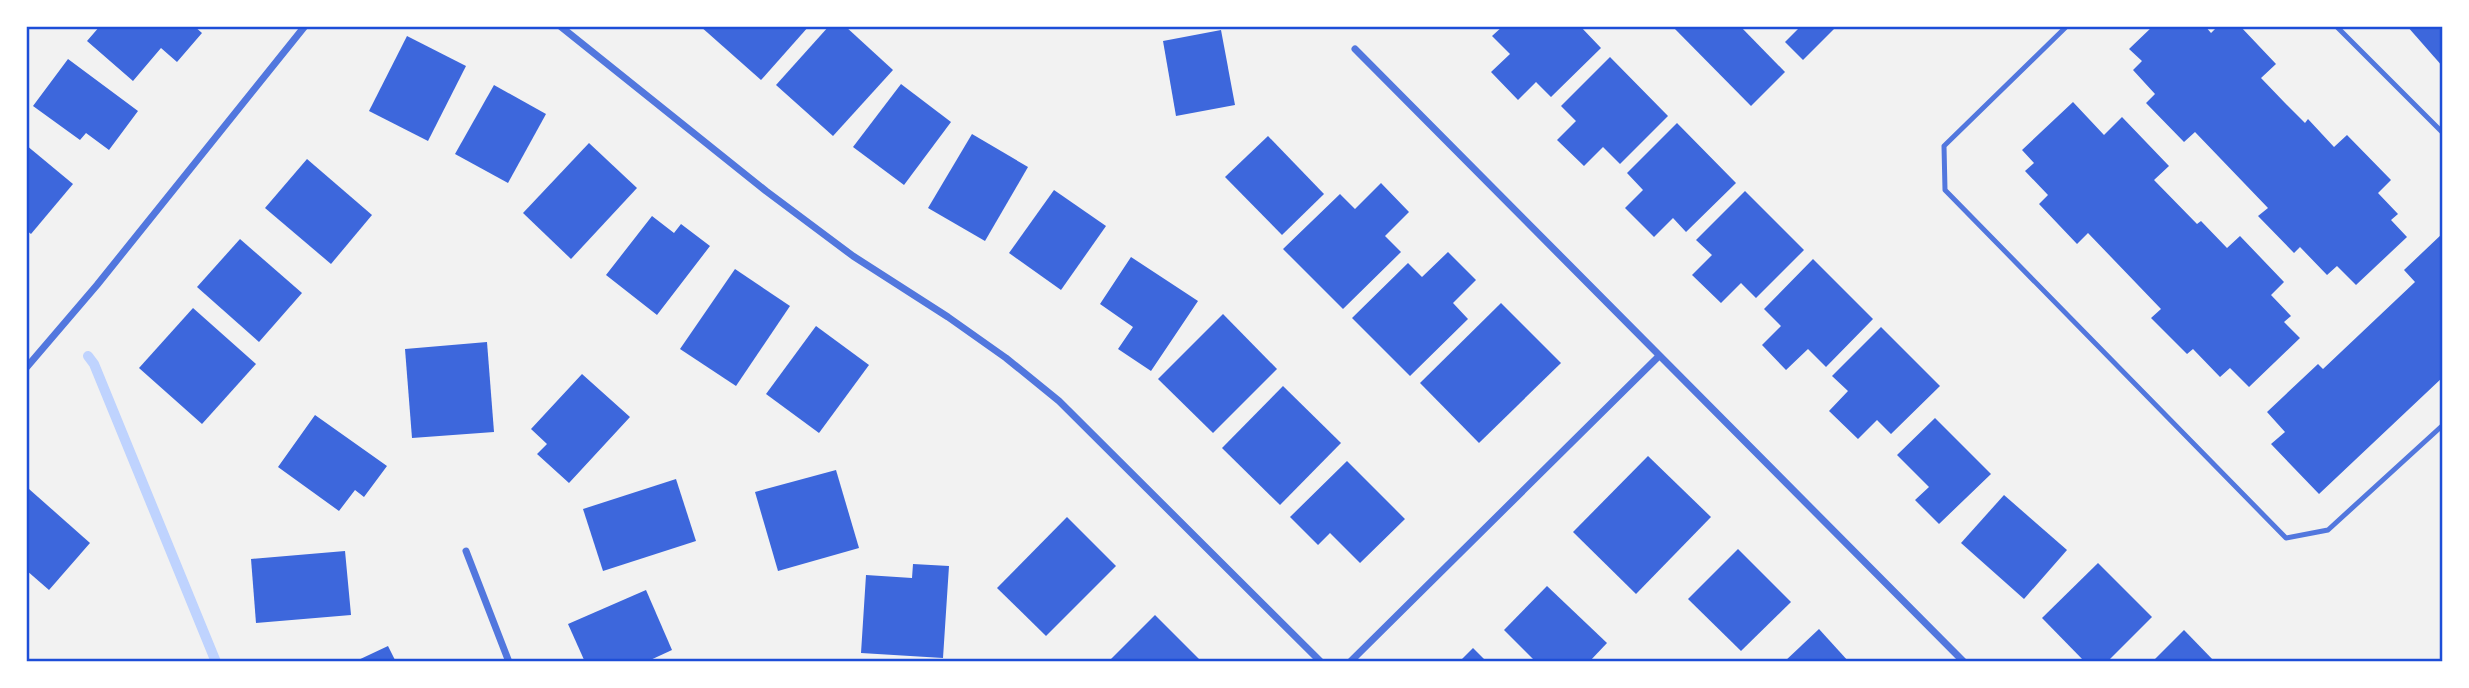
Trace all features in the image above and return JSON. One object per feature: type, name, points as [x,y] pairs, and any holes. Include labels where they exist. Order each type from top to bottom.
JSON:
[{"type":"street","points":[[26,368],[106,274],[305,26]]},
{"type":"street","points":[[560,26],[766,191],[853,256],[1006,358],[1059,401],[1321,662]]},
{"type":"street","points":[[1355,49],[1658,357],[1964,662]]},
{"type":"street","points":[[1350,662],[1658,357]]},
{"type":"street","points":[[466,551],[509,662]]},
{"type":"lane","points":[[2067,26],[1944,146],[1945,190],[2286,538],[2328,530],[2443,425]]},
{"type":"lane","points":[[2336,26],[2443,133]]},
{"type":"building","points":[[100,26],[194,26],[202,33],[177,62],[161,48],[133,81],[87,41]]},
{"type":"building","points":[[700,26],[809,26],[761,80]]},
{"type":"building","points":[[829,26],[845,26],[893,70],[833,136],[776,85]]},
{"type":"building","points":[[1503,26],[1580,26],[1601,48],[1551,97],[1536,82],[1518,100],[1491,72],[1510,54],[1492,36]]},
{"type":"building","points":[[1672,26],[1740,26],[1785,72],[1751,106]]},
{"type":"building","points":[[1801,26],[1837,26],[1803,60],[1785,42]]},
{"type":"building","points":[[2153,26],[2205,26],[2211,33],[2218,26],[2240,26],[2276,64],[2261,78],[2285,103],[2305,123],[2308,119],[2334,147],[2347,135],[2391,180],[2378,193],[2398,214],[2391,220],[2407,237],[2356,285],[2337,266],[2327,275],[2300,247],[2294,253],[2258,216],[2268,208],[2195,132],[2184,142],[2146,103],[2155,94],[2133,70],[2142,61],[2129,49]]},
{"type":"building","points":[[2407,26],[2443,26],[2443,67]]},
{"type":"building","points":[[1221,30],[1235,105],[1176,116],[1163,41]]},
{"type":"building","points":[[407,36],[466,66],[428,141],[369,111]]},
{"type":"building","points":[[1610,57],[1668,116],[1620,164],[1603,147],[1584,166],[1557,140],[1576,121],[1561,106]]},
{"type":"building","points":[[68,59],[138,111],[109,150],[86,133],[80,140],[33,106]]},
{"type":"building","points":[[901,84],[951,122],[904,185],[853,147]]},
{"type":"building","points":[[494,85],[546,114],[508,183],[455,154]]},
{"type":"building","points":[[2073,102],[2104,135],[2122,117],[2169,166],[2154,180],[2197,224],[2201,221],[2227,248],[2240,236],[2284,282],[2271,295],[2291,316],[2284,322],[2300,338],[2249,387],[2230,368],[2220,377],[2193,349],[2187,354],[2151,318],[2161,309],[2088,233],[2077,244],[2039,204],[2048,195],[2025,171],[2034,163],[2022,150]]},
{"type":"building","points":[[1677,123],[1736,183],[1686,232],[1673,218],[1654,237],[1625,208],[1643,190],[1627,173]]},
{"type":"building","points":[[972,134],[1028,167],[985,241],[928,208]]},
{"type":"building","points":[[1268,136],[1324,194],[1282,235],[1225,177]]},
{"type":"building","points":[[589,143],[637,188],[571,259],[523,213]]},
{"type":"building","points":[[26,145],[73,184],[31,234],[26,230]]},
{"type":"building","points":[[307,159],[372,215],[331,264],[265,208]]},
{"type":"building","points":[[1381,183],[1409,212],[1385,236],[1401,252],[1343,309],[1283,249],[1340,194],[1355,209]]},
{"type":"building","points":[[1054,190],[1106,226],[1061,290],[1009,253]]},
{"type":"building","points":[[1745,191],[1804,250],[1756,298],[1741,283],[1721,303],[1692,275],[1712,255],[1696,240]]},
{"type":"building","points":[[652,216],[674,233],[681,224],[710,246],[657,315],[606,275]]},
{"type":"building","points":[[2443,233],[2443,377],[2319,494],[2271,444],[2285,432],[2267,412],[2318,364],[2323,369],[2415,282],[2404,270]]},
{"type":"building","points":[[240,239],[302,293],[259,342],[197,287]]},
{"type":"building","points":[[1448,252],[1476,280],[1453,303],[1468,319],[1410,376],[1352,318],[1408,263],[1422,277]]},
{"type":"building","points":[[1131,257],[1198,301],[1151,371],[1118,349],[1133,327],[1100,304]]},
{"type":"building","points":[[1813,259],[1873,319],[1826,367],[1808,349],[1786,370],[1762,345],[1781,326],[1764,309]]},
{"type":"building","points":[[735,269],[790,306],[736,386],[680,349]]},
{"type":"building","points":[[1501,303],[1561,363],[1479,443],[1420,383]]},
{"type":"building","points":[[193,308],[256,364],[202,424],[139,368]]},
{"type":"building","points":[[1223,314],[1277,369],[1213,433],[1158,379]]},
{"type":"building","points":[[816,326],[869,365],[819,433],[766,394]]},
{"type":"building","points":[[1881,327],[1940,386],[1891,434],[1877,420],[1858,439],[1829,411],[1848,391],[1832,376]]},
{"type":"building","points":[[487,342],[494,432],[412,438],[405,349]]},
{"type":"building","points":[[582,374],[630,417],[569,483],[537,454],[547,444],[531,429]]},
{"type":"building","points":[[1283,386],[1341,443],[1280,505],[1222,448]]},
{"type":"building","points":[[315,415],[387,466],[364,497],[355,490],[339,511],[278,467]]},
{"type":"building","points":[[1935,418],[1991,474],[1939,524],[1915,500],[1929,487],[1897,455]]},
{"type":"building","points":[[1648,456],[1711,517],[1636,594],[1573,532]]},
{"type":"building","points":[[1347,461],[1405,519],[1360,563],[1330,533],[1318,545],[1290,517]]},
{"type":"building","points":[[836,470],[859,548],[778,571],[755,492]]},
{"type":"building","points":[[676,479],[696,541],[603,571],[583,509]]},
{"type":"building","points":[[29,489],[90,543],[49,590],[26,570],[26,492]]},
{"type":"building","points":[[2004,495],[2067,550],[2024,599],[1961,543]]},
{"type":"building","points":[[1067,517],[1116,566],[1046,636],[997,588]]},
{"type":"building","points":[[1738,549],[1791,602],[1741,651],[1688,599]]},
{"type":"building","points":[[345,551],[351,615],[256,623],[251,559]]},
{"type":"building","points":[[2098,563],[2152,617],[2107,662],[2085,662],[2042,618]]},
{"type":"building","points":[[913,564],[949,566],[943,658],[861,653],[866,575],[912,578]]},
{"type":"building","points":[[1547,586],[1607,643],[1589,662],[1536,662],[1504,630]]},
{"type":"building","points":[[646,590],[672,650],[646,662],[585,662],[568,624]]},
{"type":"building","points":[[1155,615],[1202,662],[1111,662]]},
{"type":"building","points":[[1819,629],[1849,662],[1784,662]]},
{"type":"building","points":[[2184,630],[2215,662],[2152,662]]},
{"type":"building","points":[[388,646],[396,662],[354,662]]},
{"type":"building","points":[[1473,648],[1487,662],[1459,662]]},
{"type":"waterway","points":[[88,356],[94,364],[216,662]]}]
